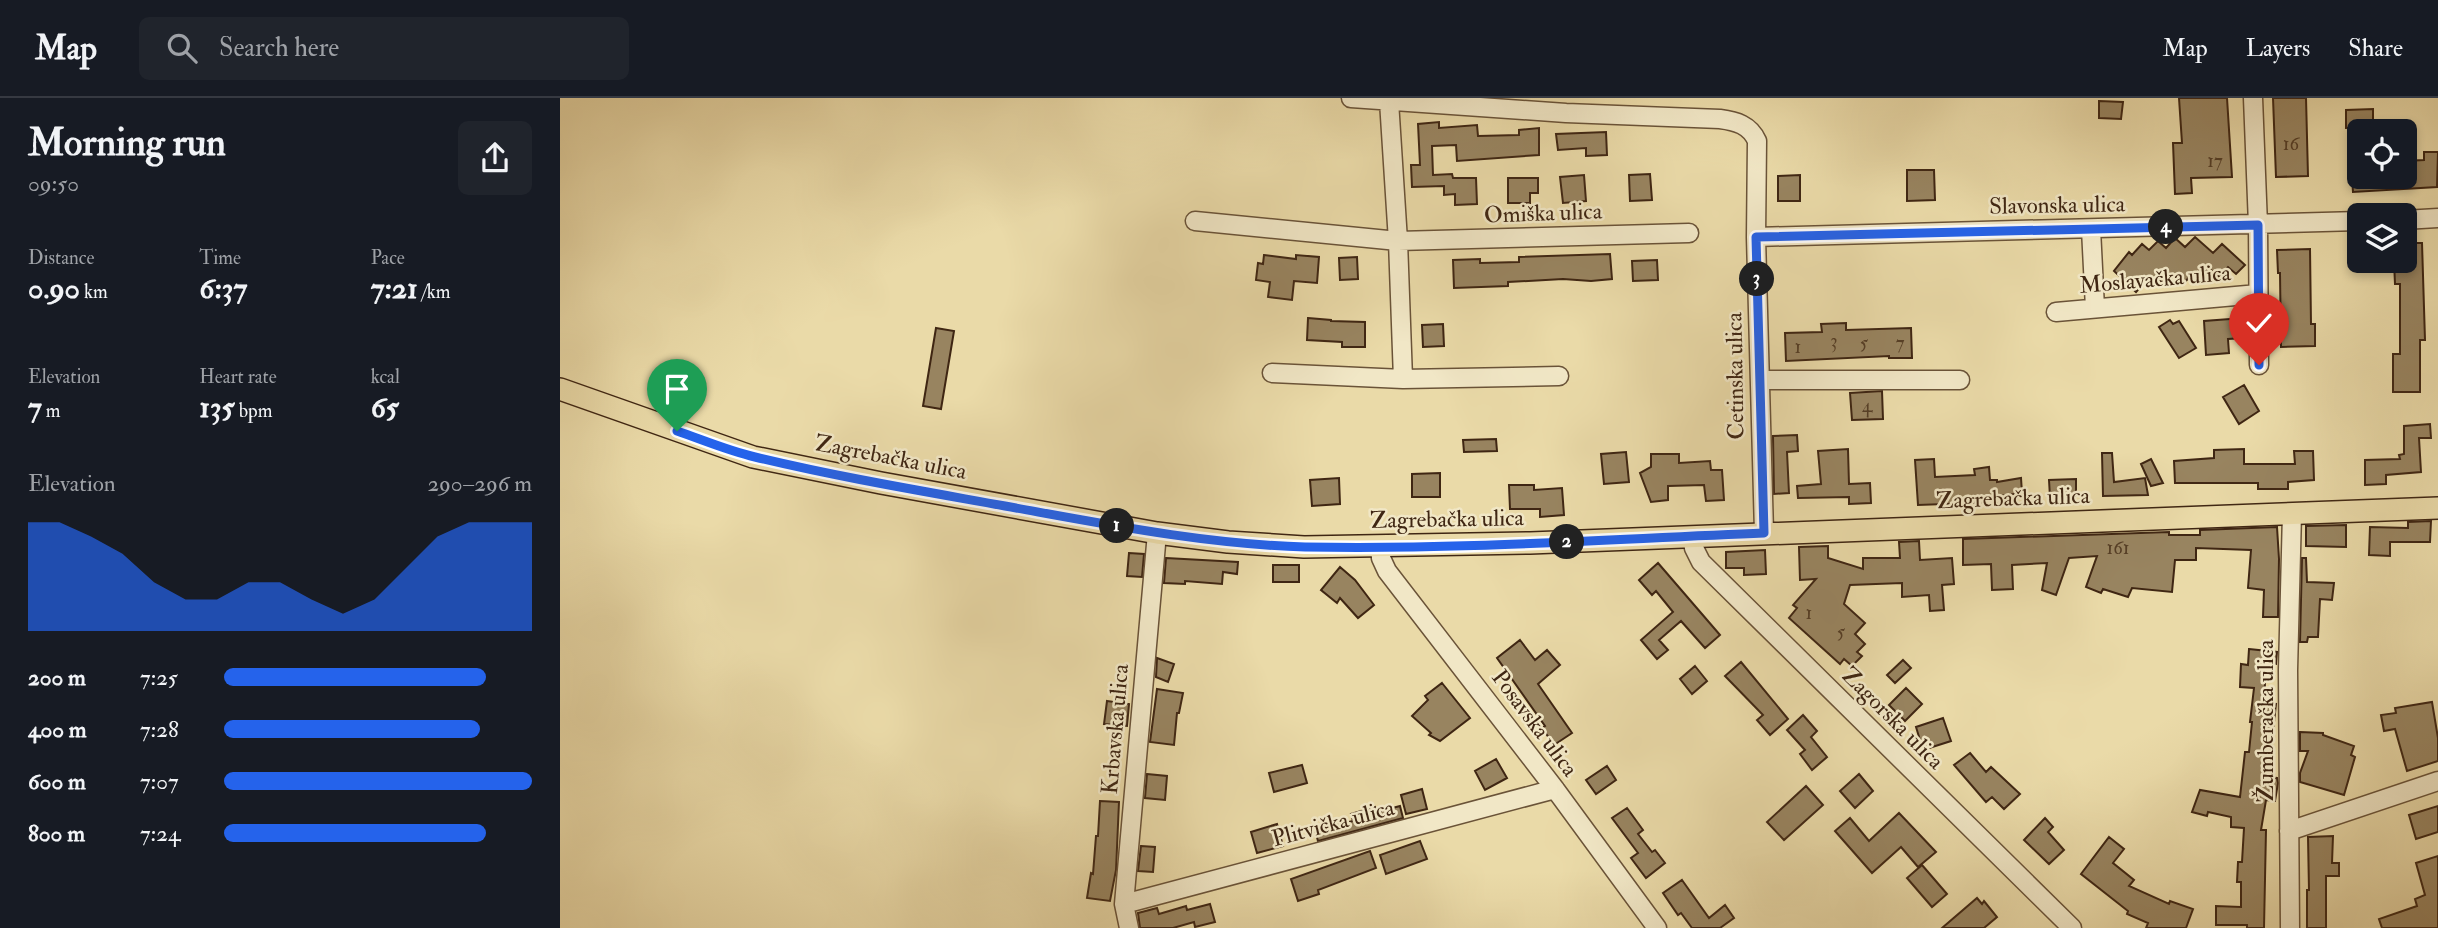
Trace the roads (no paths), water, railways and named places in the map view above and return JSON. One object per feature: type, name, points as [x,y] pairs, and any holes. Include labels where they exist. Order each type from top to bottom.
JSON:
[{"type":"main road","name":"Zagrebačka ulica","points":[[560,389],[753,457],[881,484],[1157,533],[1228,542],[1304,547],[1530,543],[2438,508]]},
{"type":"street","points":[[1351,98],[1566,105]]},
{"type":"street","name":"Moslavačka ulica","points":[[2253,98],[2258,225],[2259,365]]},
{"type":"street","points":[[1389,101],[1403,379]]},
{"type":"street","name":"Cetinska ulica","points":[[1566,105],[1735,121],[1754,133],[1757,141],[1756,237],[1764,533]]},
{"type":"street","points":[[2417,219],[2438,218]]},
{"type":"street","name":"Omiška ulica","points":[[1195,221],[1398,241],[1689,233]]},
{"type":"street","name":"Slavonska ulica","points":[[1756,237],[2347,221]]},
{"type":"street","points":[[2091,229],[2095,308]]},
{"type":"street","name":"Moslavačka ulica","points":[[2056,312],[2258,294]]},
{"type":"street","points":[[1272,373],[1403,379],[1559,376]]},
{"type":"street","points":[[1760,380],[1960,380]]},
{"type":"street","name":"Žumberačka ulica","points":[[2290,928],[2288,670],[2292,513]]},
{"type":"street","name":"Krbavska ulica","points":[[1129,928],[1124,904],[1157,533]]},
{"type":"street","name":"Zagorska ulica","points":[[1692,536],[1701,562],[2072,928]]},
{"type":"street","name":"Posavska ulica","points":[[1380,547],[1381,558],[1387,571],[1555,789],[1657,928]]},
{"type":"street","points":[[2289,831],[2438,781]]},
{"type":"street","name":"Plitvička ulica","points":[[1124,904],[1555,789]]}]
